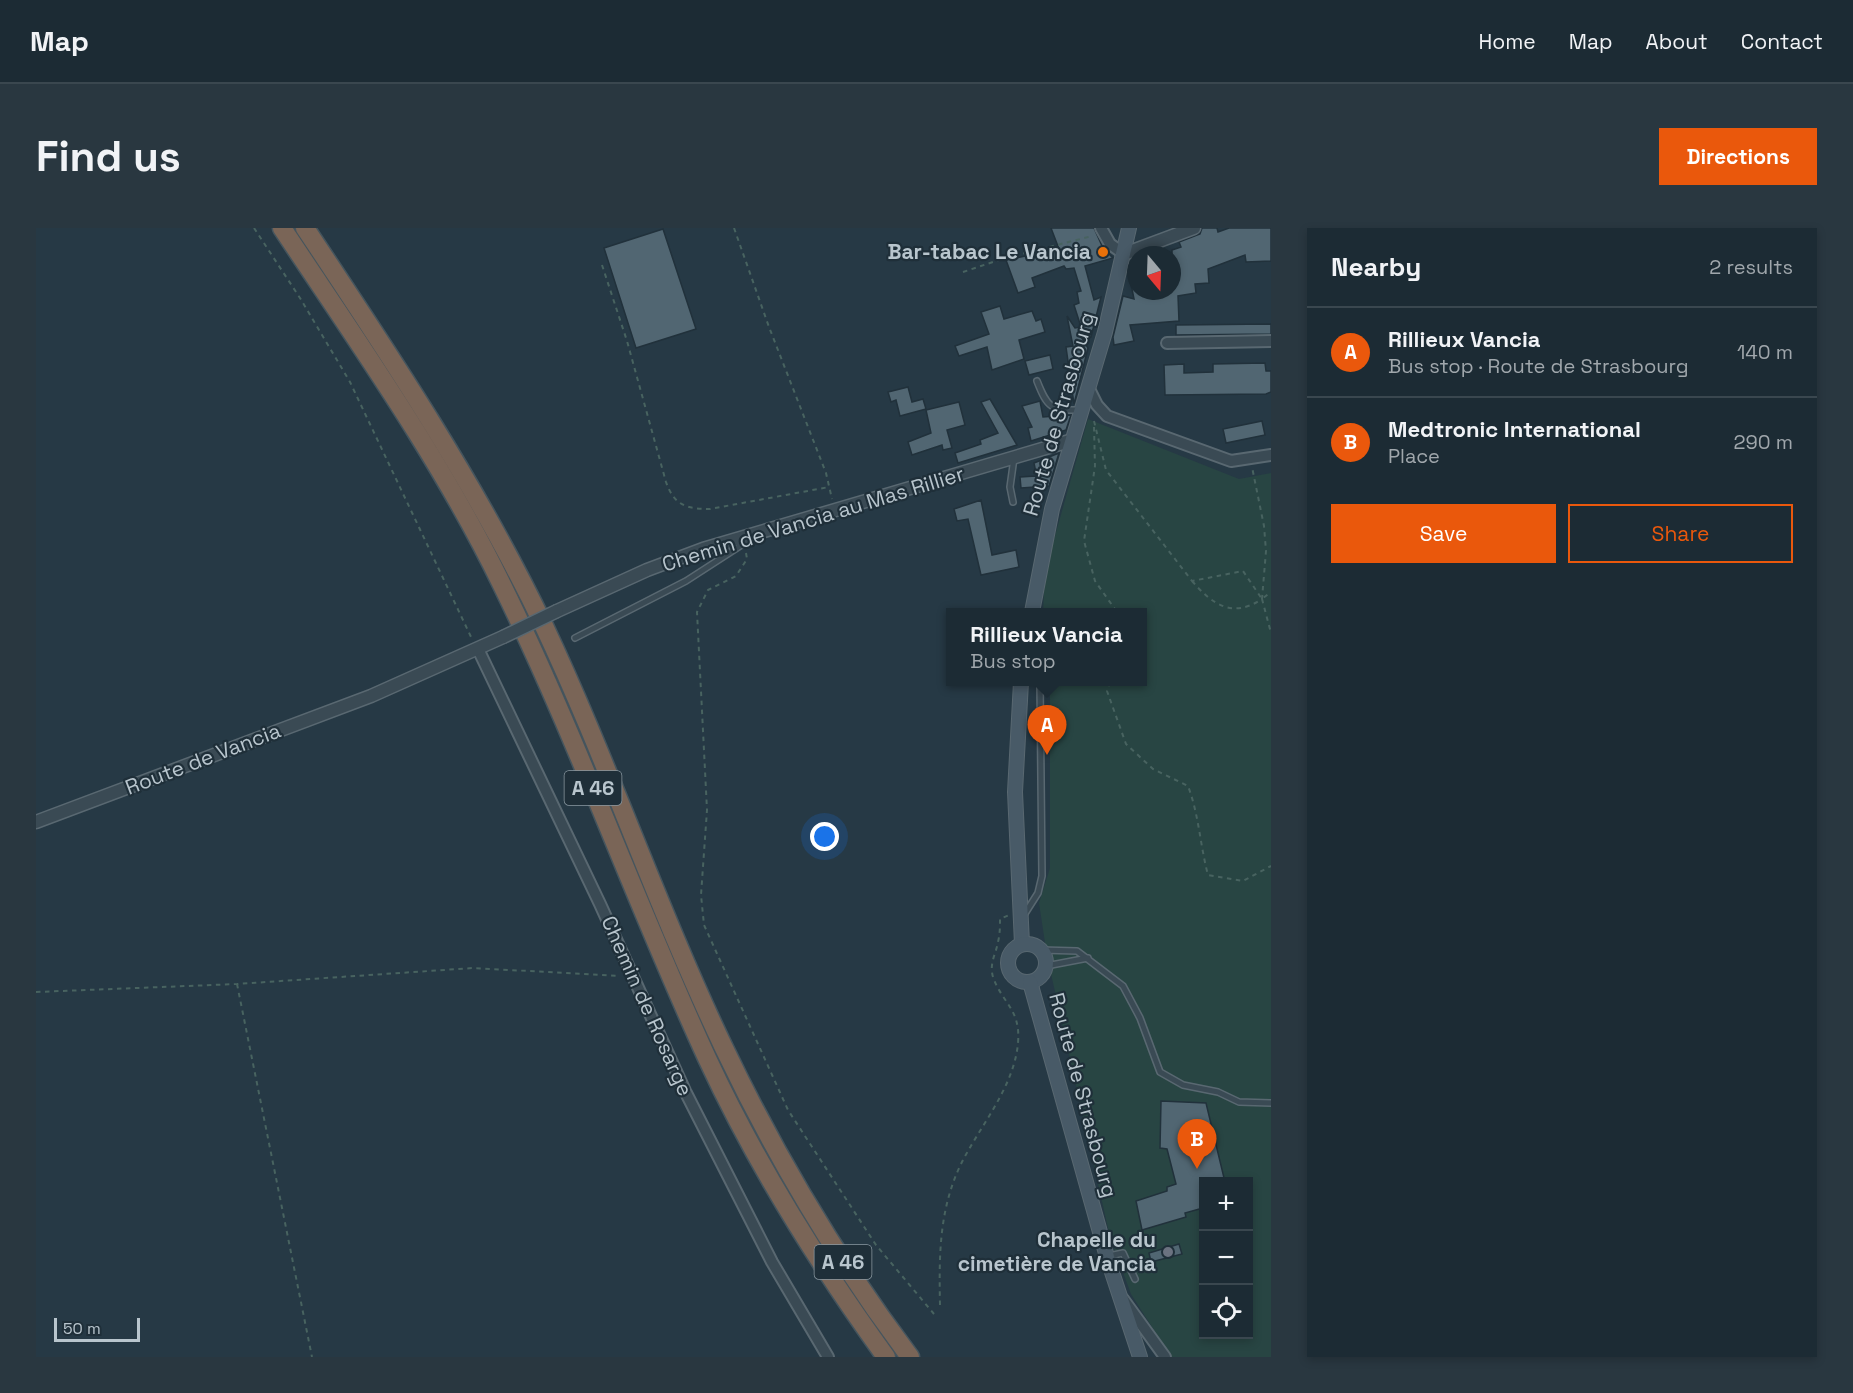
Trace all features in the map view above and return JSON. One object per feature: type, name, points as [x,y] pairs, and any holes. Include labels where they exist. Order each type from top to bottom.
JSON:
[{"type":"highway","name":"A 46","points":[[282,228],[416,432],[484,549],[548,682],[676,989],[729,1102],[805,1238],[886,1357]]},
{"type":"highway","name":"A 46","points":[[305,228],[436,428],[513,563],[565,675],[695,983],[734,1069],[807,1204],[883,1322],[910,1357]]},
{"type":"main road","name":"Route de Strasbourg","points":[[1033,608],[1052,509],[1105,332],[1129,228]]},
{"type":"main road","points":[[1021,686],[1015,792],[1022,944],[1034,945],[1041,951]]},
{"type":"main road","name":"Route de Strasbourg","points":[[1022,944],[1016,947],[1009,957],[1009,970],[1018,980],[1030,982],[1041,976],[1046,966],[1041,951]]},
{"type":"main road","name":"Route de Strasbourg","points":[[1030,982],[1116,1289],[1140,1357]]},
{"type":"street","points":[[1102,230],[1110,244],[1124,254],[1194,228]]},
{"type":"street","points":[[1167,343],[1271,341]]},
{"type":"street","points":[[1088,387],[1097,405],[1107,416],[1231,461],[1271,455]]},
{"type":"street","name":"Chemin de Vancia au Mas Rillier","points":[[478,649],[647,570],[834,509],[1073,440]]},
{"type":"street","name":"Route de Vancia","points":[[36,822],[371,696],[478,649]]},
{"type":"street","name":"Chemin de Rosarge","points":[[478,649],[634,976],[694,1110],[772,1262],[828,1357]]},
{"type":"street","points":[[1116,1289],[1165,1357]]},
{"type":"lane","points":[[1037,381],[1045,401],[1055,410],[1081,410]]},
{"type":"lane","points":[[1014,458],[1010,487],[1014,502]]},
{"type":"lane","points":[[575,638],[686,581],[762,531]]},
{"type":"lane","points":[[1021,914],[1038,893],[1041,876],[1040,686]]},
{"type":"lane","points":[[1041,951],[1067,949],[1089,958],[1127,993],[1160,1072],[1183,1085],[1218,1092],[1239,1102],[1271,1103]]},
{"type":"lane","points":[[1046,966],[1089,958]]},
{"type":"lane","points":[[1107,1257],[1123,1253],[1135,1279]]},
{"type":"path","points":[[254,228],[306,308],[350,382],[478,649]]},
{"type":"path","points":[[734,228],[769,327],[826,473],[834,509]]},
{"type":"path","points":[[963,272],[1002,259],[1083,240],[1102,230]]},
{"type":"path","points":[[602,265],[627,341],[666,482],[677,502],[692,509],[710,509],[829,487]]},
{"type":"path","points":[[1114,608],[1095,581],[1084,541],[1095,466],[1094,421],[1106,470],[1209,602],[1232,609],[1262,599],[1271,592]]},
{"type":"path","points":[[1250,459],[1264,526],[1266,551],[1262,599]]},
{"type":"path","points":[[744,544],[747,559],[736,576],[708,590],[697,612],[707,810],[701,895],[705,925],[788,1110],[876,1245],[934,1314]]},
{"type":"path","points":[[1192,581],[1243,571],[1262,599],[1271,633]]},
{"type":"path","points":[[1108,686],[1107,691],[1126,744],[1153,768],[1188,786],[1198,812],[1199,841],[1208,874],[1243,881],[1271,866]]},
{"type":"path","points":[[940,1305],[941,1224],[948,1197],[960,1167],[1013,1068],[1018,1043],[1016,1016],[993,977],[991,962],[998,943],[1000,919],[1021,914]]},
{"type":"path","points":[[36,992],[237,984],[473,968],[634,976]]},
{"type":"path","points":[[237,984],[312,1357]]},
{"type":"green space","points":[[1088,419],[1239,479],[1271,473],[1271,1357],[1171,1357],[1131,1294],[1110,1237],[1047,956],[1039,903],[1050,868],[1050,686],[1147,686],[1147,608],[1043,608],[1045,571]]},
{"type":"building","points":[[1051,228],[1094,228],[1103,248],[1113,258],[1085,266],[1094,300],[1101,297],[1091,337],[1082,338],[1088,348],[1074,404],[1066,347],[1073,346],[1067,316],[1075,328],[1081,327],[1074,305],[1079,303],[1077,292],[1081,291],[1074,268],[1066,269],[1064,266],[1032,278],[1035,287],[1018,293],[1006,260],[1059,249]]},
{"type":"building","points":[[1202,228],[1217,228],[1218,232],[1229,228],[1271,228],[1271,261],[1246,262],[1245,255],[1208,269],[1209,283],[1195,284],[1196,293],[1181,296],[1181,246],[1179,242],[1200,234]]},
{"type":"building","points":[[663,229],[696,329],[636,348],[604,248]]},
{"type":"building","points":[[1123,296],[1127,297],[1127,300],[1178,300],[1179,321],[1130,325],[1134,341],[1114,345],[1113,337]]},
{"type":"building","points":[[1000,306],[1004,319],[1032,311],[1036,321],[1041,319],[1045,332],[1019,340],[1024,359],[992,370],[987,347],[959,356],[955,346],[989,334],[981,312]]},
{"type":"building","points":[[1271,324],[1271,334],[1176,335],[1176,325]]},
{"type":"building","points":[[1050,355],[1053,369],[1029,375],[1025,361]]},
{"type":"building","points":[[1265,363],[1266,371],[1271,371],[1271,392],[1266,394],[1165,395],[1164,365],[1184,364],[1184,373],[1213,372],[1213,364]]},
{"type":"building","points":[[908,387],[912,402],[923,399],[926,409],[900,416],[896,400],[891,402],[888,392]]},
{"type":"building","points":[[990,399],[1017,445],[958,463],[955,453],[981,444],[980,440],[998,433],[981,402]]},
{"type":"building","points":[[1040,401],[1043,417],[1071,415],[1066,430],[1031,441],[1028,428],[1032,427],[1022,406]]},
{"type":"building","points":[[959,402],[965,425],[947,430],[952,448],[943,450],[942,445],[912,455],[908,442],[931,433],[926,410]]},
{"type":"building","points":[[1262,421],[1265,435],[1226,443],[1223,429]]},
{"type":"building","points":[[1059,453],[1049,486],[1021,488],[1020,477],[1036,476],[1037,478],[1034,463]]},
{"type":"building","points":[[981,500],[992,555],[1016,550],[1019,567],[981,575],[968,519],[957,521],[954,509]]},
{"type":"building","points":[[1161,1101],[1206,1103],[1224,1177],[1199,1177],[1199,1209],[1185,1213],[1186,1217],[1142,1230],[1136,1201],[1167,1191],[1167,1187],[1176,1184],[1167,1149],[1160,1148]]},
{"type":"building","name":"Chapelle du cimetière de Vancia","points":[[1179,1244],[1182,1254],[1151,1262],[1149,1253]]},
{"type":"place","name":"Bar-tabac Le Vancia","points":[[1103,252]]},
{"type":"place","name":"Rillieux Vancia","points":[[1047,755]]},
{"type":"place","name":"Medtronic International","points":[[1197,1169]]},
{"type":"place","name":"Chapelle du cimetière de Vancia","points":[[1168,1252]]}]
